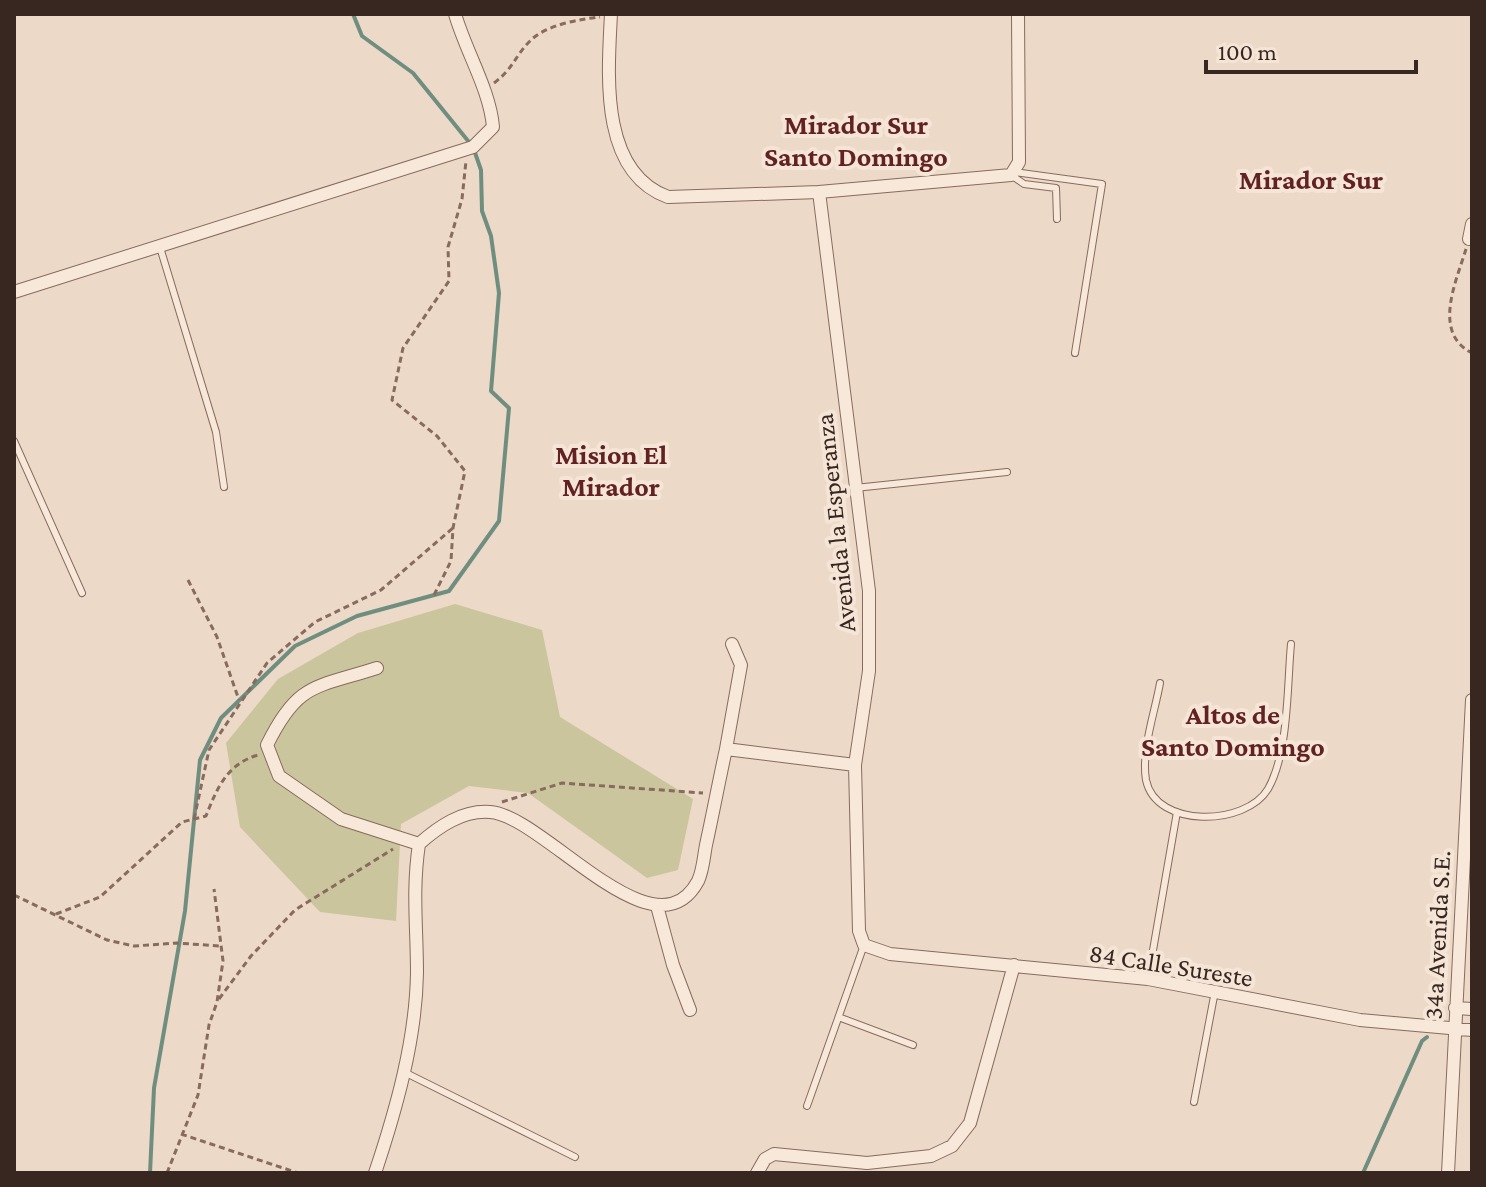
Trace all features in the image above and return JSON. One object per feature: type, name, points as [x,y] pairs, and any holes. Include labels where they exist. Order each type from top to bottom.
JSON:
[{"type":"street","points":[[14,292],[467,149],[493,127],[491,105],[470,60],[455,14]]},
{"type":"street","points":[[611,15],[609,86],[615,132],[637,177],[649,190],[668,197],[819,192],[1013,174],[1019,162],[1018,14]]},
{"type":"street","name":"Avenida la Esperanza","points":[[819,192],[870,630],[869,671],[855,765],[859,931],[864,945]]},
{"type":"street","points":[[1469,239],[1472,224]]},
{"type":"street","points":[[375,1173],[404,1072],[417,976],[413,886],[419,844],[440,826],[465,815],[489,812],[515,818],[629,898],[657,906],[680,899],[698,881],[726,749],[741,665],[732,644]]},
{"type":"street","points":[[377,668],[304,691],[283,713],[267,745],[279,776],[341,819],[419,844]]},
{"type":"street","name":"34a Avenida S.E.","points":[[1448,1173],[1453,1029],[1467,885],[1472,700]]},
{"type":"street","points":[[726,749],[855,765]]},
{"type":"street","points":[[657,906],[673,965],[690,1010]]},
{"type":"street","name":"84 Calle Sureste","points":[[864,945],[890,954],[1148,979],[1360,1020],[1472,1030]]},
{"type":"street","points":[[757,1173],[765,1159],[774,1154],[867,1163],[931,1156],[952,1146],[970,1123],[1014,965]]},
{"type":"street","points":[[1455,1008],[1472,1009]]},
{"type":"lane","points":[[1013,174],[1024,184],[1056,188],[1057,219]]},
{"type":"lane","points":[[1013,174],[1102,184],[1075,353]]},
{"type":"lane","points":[[159,244],[216,432],[224,487]]},
{"type":"lane","points":[[14,441],[82,593]]},
{"type":"lane","points":[[855,488],[1007,472]]},
{"type":"lane","points":[[1160,683],[1146,779],[1157,802],[1177,812],[1196,816],[1237,812],[1267,791],[1280,759],[1291,644]]},
{"type":"lane","points":[[1148,979],[1177,812]]},
{"type":"lane","points":[[807,1106],[841,1018],[864,945]]},
{"type":"lane","points":[[1194,1102],[1215,991]]},
{"type":"lane","points":[[841,1018],[913,1045]]},
{"type":"lane","points":[[404,1072],[575,1157]]},
{"type":"path","points":[[484,90],[510,72],[531,39],[577,19],[611,15]]},
{"type":"path","points":[[434,595],[451,561],[453,528],[465,471],[437,436],[392,400],[403,348],[449,281],[448,247],[462,199],[467,149]]},
{"type":"path","points":[[1469,239],[1449,317],[1451,333],[1460,347],[1472,353]]},
{"type":"path","points":[[194,819],[209,750],[239,700],[267,663],[315,622],[381,590],[453,528]]},
{"type":"path","points":[[188,580],[217,637],[239,700]]},
{"type":"path","points":[[56,914],[100,897],[182,822],[206,816],[217,789],[239,760],[269,752]]},
{"type":"path","points":[[489,812],[505,800],[562,783],[703,793],[717,791]]},
{"type":"path","points":[[217,1002],[251,956],[295,910],[377,861],[405,839]]},
{"type":"path","points":[[167,1173],[198,1095],[209,1025],[217,1002],[223,961],[214,889]]},
{"type":"path","points":[[14,895],[107,940],[134,946],[177,943],[219,946]]},
{"type":"path","points":[[181,1134],[298,1173]]},
{"type":"shaded area","points":[[455,604],[542,630],[560,717],[693,799],[678,870],[647,878],[528,793],[469,786],[401,824],[396,921],[320,912],[240,827],[226,743],[278,679],[358,633]]},
{"type":"waterway","points":[[150,1173],[154,1088],[185,911],[200,760],[221,718],[295,646],[357,616],[449,591],[499,521],[509,408],[491,391],[499,293],[491,236],[482,211],[481,170],[473,147],[413,73],[362,36],[353,14]]},
{"type":"waterway","points":[[1363,1173],[1422,1041],[1427,1037]]},
{"type":"district","name":"Mirador Sur Santo Domingo","points":[[856,140]]},
{"type":"district","name":"Mirador Sur","points":[[1311,179]]},
{"type":"district","name":"Mision El Mirador","points":[[611,470]]},
{"type":"district","name":"Altos de Santo Domingo","points":[[1233,730]]}]
